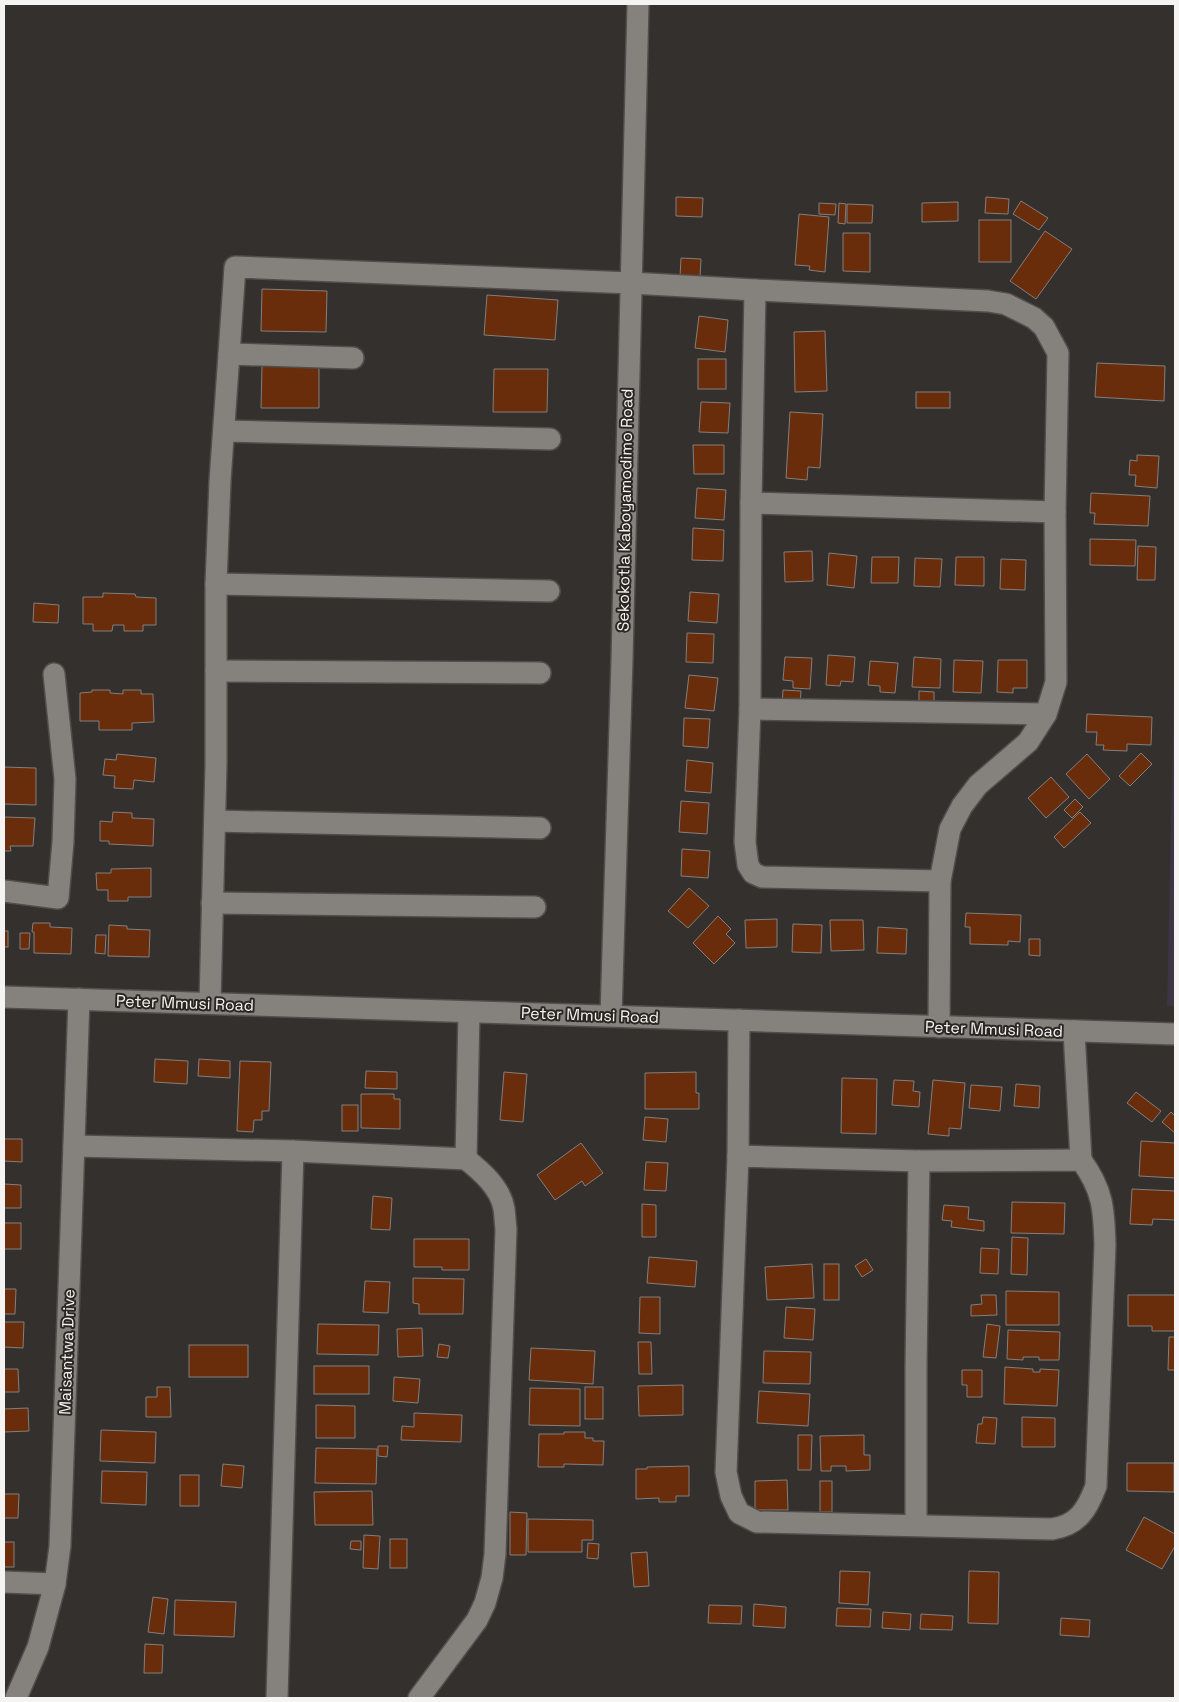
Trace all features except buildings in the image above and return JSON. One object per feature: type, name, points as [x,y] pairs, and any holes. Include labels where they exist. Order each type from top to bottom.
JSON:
[{"type":"street","name":"Sekokotla Kaboyamodimo Road","points":[[610,1015],[622,670],[638,4]]},
{"type":"street","points":[[210,1003],[215,821],[216,584],[220,480],[235,267],[631,282],[988,301],[1006,304],[1034,318],[1044,327],[1058,353],[1055,512],[1056,682],[1046,714],[1028,742],[978,785],[962,806],[950,829],[940,881],[940,1027]]},
{"type":"street","points":[[756,290],[751,504],[750,708],[745,842],[748,865],[753,873],[762,877],[940,881]]},
{"type":"street","points":[[229,354],[353,358]]},
{"type":"street","points":[[224,431],[550,439]]},
{"type":"street","points":[[751,504],[1055,512]]},
{"type":"street","points":[[216,584],[549,591]]},
{"type":"street","points":[[216,671],[540,673]]},
{"type":"street","points":[[4,891],[58,898],[63,842],[64,779],[54,674]]},
{"type":"street","points":[[750,708],[1046,714]]},
{"type":"street","points":[[215,821],[540,828]]},
{"type":"street","points":[[212,903],[535,907]]},
{"type":"street","name":"Peter Mmusi Road","points":[[4,997],[1175,1034]]},
{"type":"street","name":"Maisantwa Drive","points":[[16,1698],[38,1647],[55,1584],[60,1546],[79,999]]},
{"type":"street","points":[[466,1159],[469,1012]]},
{"type":"street","points":[[739,1020],[738,1156],[726,1472],[731,1496],[738,1513],[757,1522],[1052,1529],[1062,1527],[1076,1520],[1084,1511],[1092,1498],[1096,1486],[1104,1226],[1100,1193],[1092,1175],[1081,1160],[1074,1031]]},
{"type":"street","points":[[74,1146],[293,1151],[466,1159],[480,1170],[500,1196],[504,1208],[506,1238],[495,1554],[492,1578],[485,1603],[477,1620],[419,1698]]},
{"type":"street","points":[[277,1698],[293,1151]]},
{"type":"street","points":[[738,1156],[918,1160],[1081,1160]]},
{"type":"street","points":[[916,1525],[918,1160]]},
{"type":"street","points":[[4,1582],[55,1584]]},
{"type":"shaded area","points":[[1175,642],[1175,1006],[1167,1006]]}]
